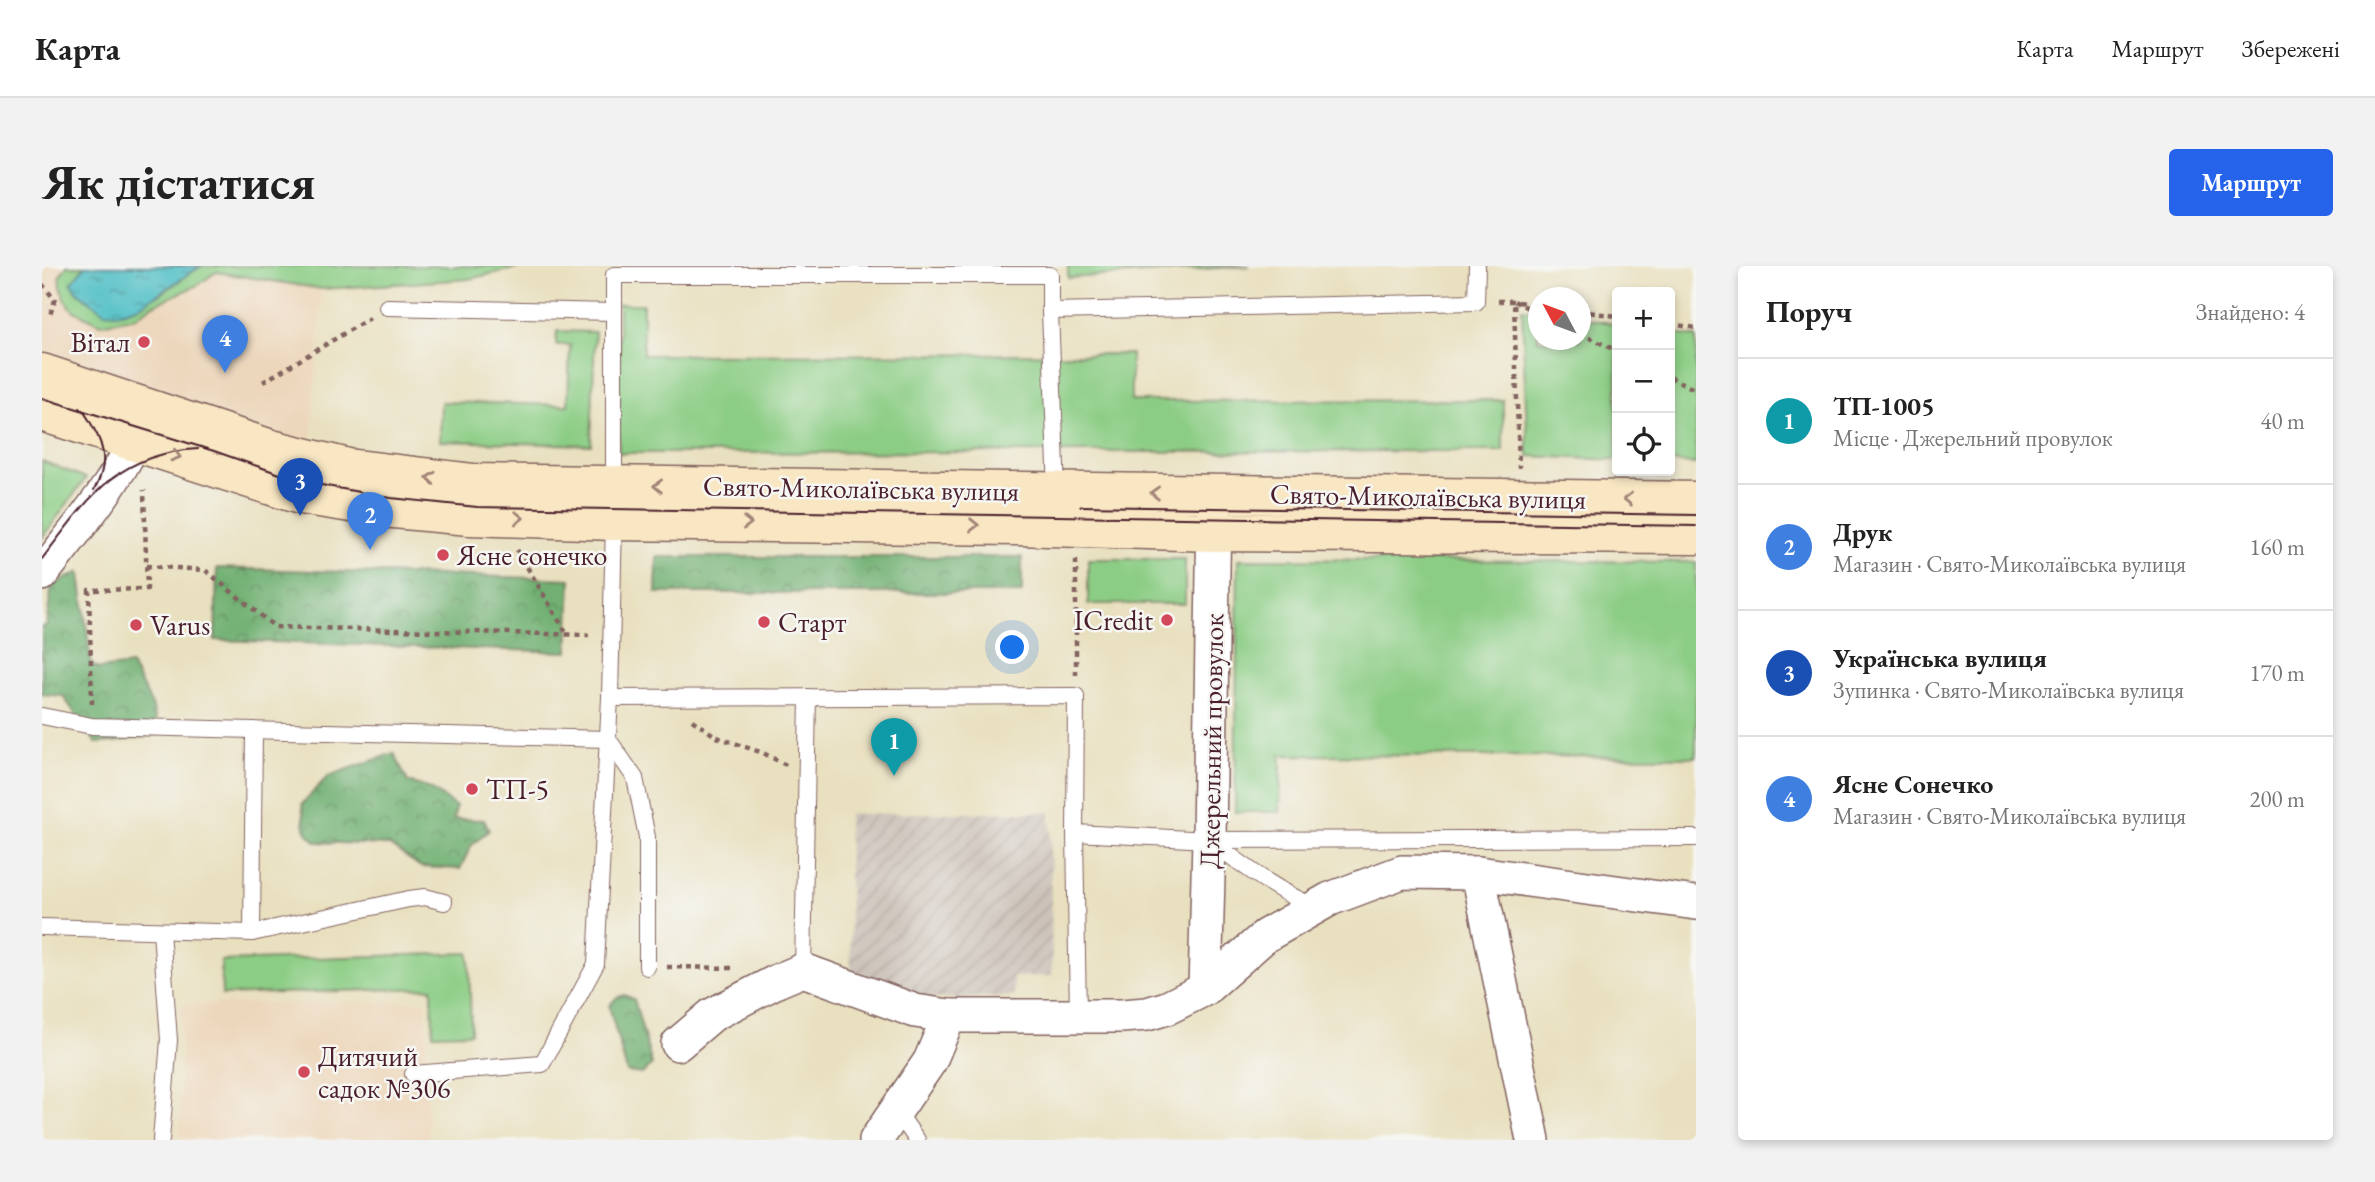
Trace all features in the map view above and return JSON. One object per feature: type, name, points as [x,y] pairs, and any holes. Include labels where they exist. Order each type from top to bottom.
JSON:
[{"type":"main road","name":"Свято-Миколаївська вулиця","points":[[42,373],[142,425]]},
{"type":"main road","name":"Свято-Миколаївська вулиця","points":[[42,412],[142,425],[271,449],[348,468],[614,503],[1064,515],[1214,532],[1696,535]]},
{"type":"main road","name":"Свято-Миколаївська вулиця","points":[[1064,515],[1214,494],[1696,501]]},
{"type":"street","points":[[42,574],[117,472],[142,425]]},
{"type":"street","name":"Джерельний провулок","points":[[1205,989],[1214,494]]},
{"type":"street","points":[[678,1044],[712,1016],[803,970],[915,1011],[949,1016],[1147,1014],[1167,1008],[1205,989],[1265,936],[1330,899],[1402,872],[1478,873],[1696,903]]},
{"type":"street","points":[[1478,873],[1533,1140]]},
{"type":"street","points":[[876,1140],[930,1061],[949,1016]]},
{"type":"lane","points":[[1050,312],[1476,302],[1477,266]]},
{"type":"lane","points":[[413,1074],[542,1064],[596,964],[610,698],[614,503],[614,275],[1050,275],[1050,312],[1064,515]]},
{"type":"lane","points":[[387,307],[613,312]]},
{"type":"lane","points":[[610,698],[1076,696],[1078,1015]]},
{"type":"lane","points":[[803,970],[808,697]]},
{"type":"lane","points":[[42,716],[92,726],[608,739]]},
{"type":"lane","points":[[252,933],[254,731]]},
{"type":"lane","points":[[608,739],[635,778],[647,837],[647,967]]},
{"type":"lane","points":[[1075,832],[1209,840],[1696,838]]},
{"type":"lane","points":[[1209,840],[1265,879],[1297,899],[1316,907]]},
{"type":"lane","points":[[42,927],[252,933],[408,899],[425,897],[444,902]]},
{"type":"lane","points":[[161,931],[169,1040],[161,1140]]},
{"type":"lane","points":[[897,1110],[917,1140]]},
{"type":"path","points":[[42,284],[55,300],[50,315]]},
{"type":"path","points":[[1514,301],[1528,308]]},
{"type":"path","points":[[1506,469],[1519,469],[1514,301]]},
{"type":"path","points":[[1476,302],[1528,303]]},
{"type":"path","points":[[263,382],[387,307]]},
{"type":"path","points":[[1591,312],[1612,315]]},
{"type":"path","points":[[1675,325],[1696,328]]},
{"type":"path","points":[[1591,339],[1613,350]]},
{"type":"path","points":[[1675,380],[1696,390]]},
{"type":"path","points":[[92,726],[89,590],[147,589],[143,481]]},
{"type":"path","points":[[1064,515],[1076,696]]},
{"type":"path","points":[[515,545],[567,634]]},
{"type":"path","points":[[146,566],[205,570],[275,627],[611,635]]},
{"type":"path","points":[[661,698],[717,737],[763,753],[807,776]]},
{"type":"path","points":[[647,967],[742,968]]},
{"type":"shaded area","points":[[42,266],[67,266],[59,277],[136,317],[151,306],[198,285],[216,272],[322,289],[310,459],[42,373]]},
{"type":"shaded area","points":[[1050,812],[1052,976],[1013,977],[1014,996],[902,1000],[902,981],[851,982],[848,814]]},
{"type":"shaded area","name":"Дитячий садок №306","points":[[426,1002],[428,1140],[180,1140],[181,1004]]},
{"type":"green space","points":[[67,266],[85,266],[71,283],[76,291],[104,311],[157,296],[201,266],[526,266],[469,279],[322,289],[216,272],[198,285],[151,306],[136,317],[101,324],[74,311],[64,299],[59,277]]},
{"type":"green space","points":[[1068,266],[1250,266],[1068,278]]},
{"type":"green space","points":[[619,304],[643,304],[643,355],[1131,354],[1131,401],[1503,400],[1503,451],[619,453]]},
{"type":"green space","points":[[1522,309],[1528,310],[1528,350],[1591,350],[1591,320],[1612,323],[1612,460],[1528,456]]},
{"type":"green space","points":[[557,331],[595,332],[591,445],[440,441],[441,402],[568,405],[570,345],[556,345]]},
{"type":"green space","points":[[1675,334],[1696,337],[1696,464],[1675,462]]},
{"type":"green space","points":[[42,461],[86,478],[42,538]]},
{"type":"green space","points":[[657,557],[1022,557],[1022,593],[656,593]]},
{"type":"green space","points":[[1088,559],[1185,559],[1185,604],[1088,604]]},
{"type":"green space","points":[[1238,559],[1696,562],[1696,757],[1281,755],[1280,812],[1235,812]]},
{"type":"green space","points":[[217,568],[571,579],[568,652],[215,640]]},
{"type":"green space","points":[[80,572],[91,664],[99,669],[131,665],[152,705],[159,734],[96,743],[63,696],[42,694],[42,626],[46,626],[52,585]]},
{"type":"green space","points":[[394,753],[408,782],[431,789],[456,807],[454,819],[484,820],[489,830],[471,846],[460,869],[421,867],[389,845],[316,842],[308,834],[302,804],[328,776]]},
{"type":"green space","points":[[469,953],[471,1033],[433,1034],[432,988],[222,995],[221,961]]},
{"type":"green space","points":[[624,995],[634,999],[652,1065],[642,1074],[627,1072],[609,1006],[616,998]]},
{"type":"water","points":[[85,266],[201,266],[140,306],[118,313],[104,312],[76,291],[71,283]]},
{"type":"tram line","points":[[42,398],[214,451],[300,481],[391,498],[477,507],[1696,526]]},
{"type":"tram line","points":[[80,408],[97,435],[102,451],[103,466],[94,490]]},
{"type":"tram line","points":[[42,559],[90,499],[124,470],[170,452],[198,449]]},
{"type":"tram line","points":[[1080,506],[1696,515]]},
{"type":"place","name":"Вітал","points":[[144,342]]},
{"type":"place","name":"Ясне Сонечко","points":[[225,373]]},
{"type":"place","name":"Українська вулиця","points":[[300,516]]},
{"type":"place","name":"Друк","points":[[370,550]]},
{"type":"place","name":"Ясне сонечко","points":[[443,555]]},
{"type":"place","name":"ICredit","points":[[1167,620]]},
{"type":"place","name":"Старт","points":[[764,622]]},
{"type":"place","name":"Varus","points":[[136,625]]},
{"type":"place","name":"ТП-1005","points":[[894,776]]},
{"type":"place","name":"ТП-5","points":[[472,789]]},
{"type":"place","name":"Дитячий садок №306","points":[[304,1072]]}]
